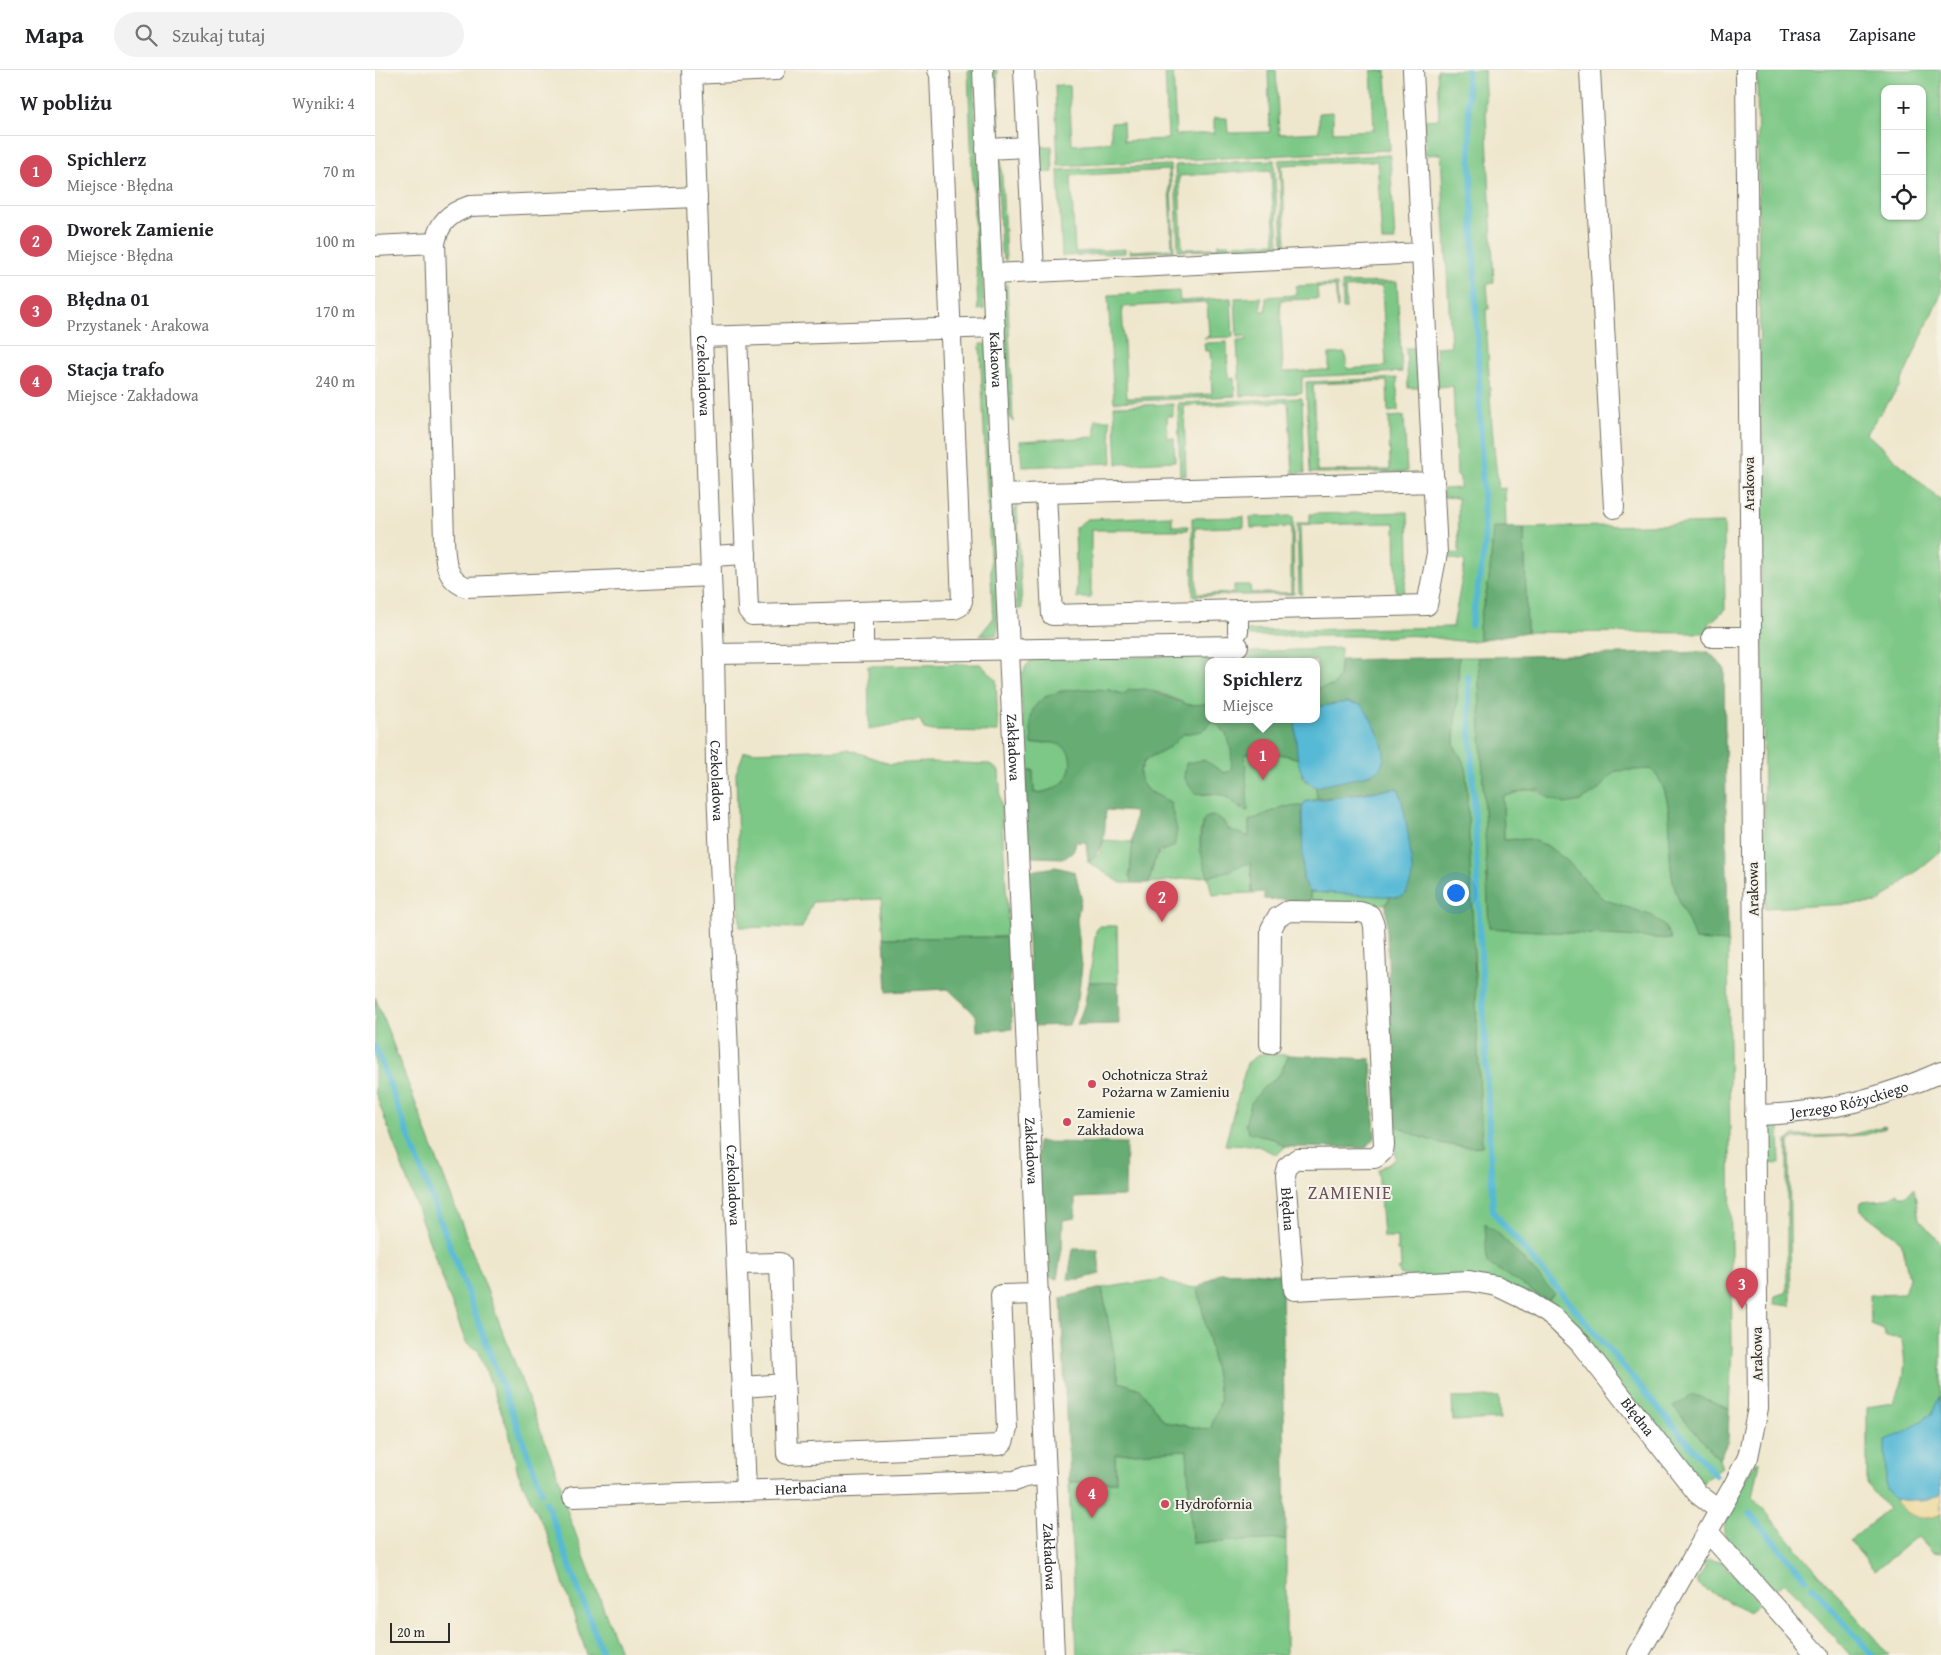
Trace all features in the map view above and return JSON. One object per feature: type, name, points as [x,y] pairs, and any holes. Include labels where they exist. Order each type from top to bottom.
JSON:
[{"type":"street","points":[[693,72],[775,70]]},
{"type":"street","points":[[737,336],[748,610],[752,615],[954,610],[960,606],[951,329],[940,75],[938,70]]},
{"type":"street","name":"Kakaowa","points":[[983,70],[1003,495],[1008,648]]},
{"type":"street","points":[[1024,70],[1034,272]]},
{"type":"street","points":[[1047,493],[1052,614],[1427,605],[1437,553],[1435,482],[1413,70]]},
{"type":"street","points":[[1590,70],[1614,508]]},
{"type":"street","name":"Arakowa","points":[[1708,1532],[1747,1456],[1757,1417],[1745,70]]},
{"type":"street","name":"Czekoladowa","points":[[693,72],[715,654],[717,783],[746,1491]]},
{"type":"street","points":[[986,149],[1028,147]]},
{"type":"street","points":[[697,197],[470,206],[455,211],[445,219],[437,232],[435,243],[444,540],[447,566],[456,583],[466,587],[711,576]]},
{"type":"street","points":[[375,246],[435,243]]},
{"type":"street","points":[[993,274],[1422,252]]},
{"type":"street","points":[[703,337],[995,327]]},
{"type":"street","points":[[1003,495],[1435,482]]},
{"type":"street","points":[[711,556],[746,554]]},
{"type":"street","points":[[715,654],[1008,648],[1043,650],[1238,638],[1238,611]]},
{"type":"street","points":[[863,612],[863,651]]},
{"type":"street","points":[[1712,637],[1750,637]]},
{"type":"street","name":"Zakładowa","points":[[1008,648],[1054,1655]]},
{"type":"street","name":"Błędna","points":[[1270,1044],[1271,929],[1277,918],[1288,911],[1360,912],[1370,915],[1375,925],[1383,1151],[1375,1158],[1297,1159],[1287,1167],[1285,1175],[1294,1290],[1469,1281],[1497,1286],[1522,1298],[1553,1317],[1580,1343],[1698,1494],[1719,1510]]},
{"type":"street","name":"Jerzego Różyckiego","points":[[1755,1115],[1800,1114],[1837,1107],[1888,1093],[1941,1072]]},
{"type":"street","points":[[738,1264],[780,1263],[787,1454],[1000,1445],[1003,1442],[1007,1429],[1001,1295],[1039,1294]]},
{"type":"street","points":[[743,1387],[785,1384]]},
{"type":"street","name":"Herbaciana","points":[[573,1497],[1015,1481],[1025,1477],[1046,1474]]},
{"type":"street","points":[[1638,1655],[1708,1532],[1817,1655]]},
{"type":"green space","points":[[968,70],[973,70],[984,309],[978,310]]},
{"type":"green space","points":[[992,70],[997,70],[1000,139],[996,135]]},
{"type":"green space","points":[[1165,70],[1173,70],[1176,135],[1214,133],[1214,118],[1227,118],[1228,133],[1270,132],[1268,70],[1276,70],[1279,134],[1319,132],[1319,113],[1333,112],[1333,132],[1374,130],[1371,70],[1386,71],[1390,150],[1058,166],[1055,85],[1069,86],[1072,145],[1111,142],[1111,123],[1123,122],[1124,141],[1168,139]]},
{"type":"green space","points":[[1437,70],[1484,70],[1494,283],[1487,284],[1489,309],[1486,309],[1489,376],[1499,489],[1505,488],[1506,527],[1493,528],[1489,579],[1480,617],[1479,640],[1457,641],[1413,636],[1246,636],[1241,631],[1453,627],[1465,561],[1444,557],[1444,554],[1459,553],[1458,498],[1443,497],[1443,489],[1460,488],[1460,477],[1457,476],[1453,386],[1438,387],[1436,347],[1451,346],[1441,154],[1426,155],[1424,120],[1439,119]]},
{"type":"green space","points":[[1757,70],[1941,70],[1941,293],[1899,387],[1866,433],[1941,501],[1941,851],[1878,903],[1765,908]]},
{"type":"green space","points":[[1052,146],[1053,172],[1039,173],[1038,147]]},
{"type":"green space","points":[[1390,155],[1395,241],[1382,241],[1377,161],[1282,165],[1286,246],[1283,246],[1279,160]]},
{"type":"green space","points":[[1001,158],[1006,261],[1001,253],[997,163]]},
{"type":"green space","points":[[1274,160],[1279,246],[1234,249],[1234,244],[1275,243],[1271,170],[1179,176],[1182,249],[1218,248],[1218,244],[1230,244],[1230,249],[1178,251],[1175,165]]},
{"type":"green space","points":[[1170,165],[1174,251],[1130,253],[1130,249],[1132,251],[1172,249],[1168,170],[1071,176],[1075,252],[1125,249],[1125,253],[1062,256],[1058,170]]},
{"type":"green space","points":[[1397,282],[1402,372],[1302,377],[1302,393],[1240,396],[1237,341],[1247,340],[1246,336],[1237,337],[1235,298],[1261,297],[1261,311],[1266,311],[1266,297],[1296,295],[1296,286],[1337,284],[1338,309],[1335,287],[1317,287],[1318,299],[1280,300],[1283,372],[1329,370],[1329,354],[1345,353],[1347,369],[1386,366],[1382,286],[1345,288],[1346,309],[1343,309],[1342,283]]},
{"type":"green space","points":[[1007,283],[1013,422],[1008,415],[1002,293]]},
{"type":"green space","points":[[1179,291],[1180,301],[1231,298],[1233,337],[1204,338],[1209,336],[1207,302],[1122,307],[1127,398],[1212,394],[1210,351],[1205,351],[1204,343],[1227,342],[1228,378],[1234,378],[1235,396],[1114,402],[1108,295]]},
{"type":"green space","points":[[980,344],[986,344],[998,630],[996,635],[980,635],[993,619]]},
{"type":"green space","points":[[1406,348],[1420,348],[1423,388],[1408,388]]},
{"type":"green space","points":[[1397,378],[1398,411],[1388,412],[1387,381],[1313,384],[1317,471],[1390,470],[1389,417],[1404,416],[1407,472],[1310,473],[1306,382]]},
{"type":"green space","points":[[1302,398],[1305,473],[1293,473],[1288,402],[1184,406],[1186,476],[1180,475],[1178,403]]},
{"type":"green space","points":[[1173,404],[1173,416],[1167,416],[1168,438],[1174,438],[1175,461],[1117,464],[1114,406]]},
{"type":"green space","points":[[1095,420],[1110,420],[1112,463],[1022,467],[1020,441],[1095,437]]},
{"type":"green space","points":[[1017,505],[1022,609],[1017,609],[1012,513]]},
{"type":"green space","points":[[1408,512],[1409,555],[1404,592],[1396,592],[1395,523],[1300,525],[1302,594],[1299,594],[1297,523],[1310,523],[1310,514]]},
{"type":"green space","points":[[1172,516],[1172,526],[1188,526],[1188,530],[1091,530],[1091,598],[1077,598],[1075,528],[1087,519]]},
{"type":"green space","points":[[1293,516],[1294,594],[1193,596],[1192,518],[1244,517],[1244,527],[1195,528],[1197,594],[1234,593],[1234,585],[1250,585],[1251,593],[1291,593],[1291,527],[1251,528],[1250,517]]},
{"type":"green space","points":[[1724,523],[1725,609],[1709,624],[1709,633],[1527,632],[1524,528]]},
{"type":"green space","points":[[1493,527],[1524,528],[1527,632],[1479,640],[1480,617],[1489,579]]},
{"type":"green space","points":[[1341,648],[1339,677],[1333,686],[1320,688],[1320,658],[1205,658],[1205,704],[1189,705],[1158,692],[1119,694],[1113,691],[1061,691],[1045,697],[1032,744],[1060,744],[1068,752],[1071,763],[1068,776],[1061,785],[1051,790],[1034,794],[1033,770],[1027,771],[1020,681],[1028,664],[1033,659],[1047,657],[1073,660]]},
{"type":"green space","points":[[1709,652],[1724,668],[1728,942],[1695,940],[1679,900],[1672,875],[1668,805],[1665,792],[1651,769],[1615,771],[1597,791],[1581,801],[1565,804],[1549,798],[1540,790],[1526,790],[1503,797],[1504,840],[1530,839],[1546,845],[1566,860],[1603,899],[1653,916],[1664,926],[1672,939],[1489,928],[1478,657]]},
{"type":"green space","points":[[1459,657],[1478,657],[1489,928],[1672,939],[1664,926],[1603,899],[1566,860],[1546,845],[1515,839],[1504,840],[1503,797],[1521,791],[1532,790],[1538,791],[1549,798],[1607,778],[1615,771],[1651,769],[1665,792],[1668,805],[1672,875],[1679,900],[1695,940],[1728,942],[1732,1349],[1729,1409],[1706,1399],[1673,1407],[1719,1459],[1722,1468],[1706,1479],[1701,1485],[1523,1292],[1401,1275],[1398,1269],[1401,1268],[1400,1251],[1397,1251],[1397,1237],[1383,1237],[1378,1170],[1396,1159],[1394,1124],[1426,1139],[1448,1145],[1482,1146],[1466,767],[1454,745]]},
{"type":"green space","points":[[1459,657],[1454,745],[1466,767],[1482,1146],[1458,1146],[1437,1142],[1416,1135],[1394,1124],[1386,904],[1391,896],[1398,897],[1404,855],[1405,816],[1398,788],[1317,799],[1316,787],[1377,771],[1346,702],[1320,706],[1320,688],[1333,686],[1339,677],[1341,660]]},
{"type":"green space","points":[[980,664],[996,679],[998,732],[933,731],[924,729],[920,720],[869,729],[868,666]]},
{"type":"green space","points":[[1100,689],[1124,694],[1129,690],[1146,689],[1189,705],[1205,704],[1205,723],[1210,723],[1202,731],[1183,734],[1171,746],[1145,760],[1140,771],[1141,782],[1147,790],[1170,802],[1177,830],[1174,847],[1159,851],[1153,864],[1149,883],[1132,883],[1130,875],[1135,812],[1106,810],[1102,845],[1088,862],[1086,842],[1076,842],[1073,852],[1065,858],[1029,857],[1025,853],[1024,788],[1027,771],[1033,770],[1034,793],[1048,791],[1064,781],[1071,764],[1068,753],[1060,745],[1050,743],[1032,744],[1031,717],[1035,707],[1042,699],[1064,691]]},
{"type":"green space","points":[[1209,723],[1218,725],[1230,742],[1232,756],[1231,771],[1224,773],[1204,760],[1202,795],[1214,794],[1224,796],[1241,810],[1245,754],[1252,753],[1272,753],[1299,759],[1303,779],[1316,787],[1317,799],[1305,802],[1302,806],[1283,807],[1249,821],[1250,837],[1237,834],[1223,820],[1200,831],[1200,852],[1229,872],[1238,865],[1251,863],[1252,893],[1212,895],[1208,876],[1149,883],[1156,856],[1165,849],[1170,802],[1147,790],[1141,782],[1140,771],[1145,760],[1171,746],[1183,734],[1198,731]]},
{"type":"green space","points":[[1215,723],[1295,723],[1299,759],[1272,753],[1245,754],[1248,811],[1222,795],[1194,793],[1184,777],[1186,763],[1204,760],[1224,773],[1231,771],[1231,749],[1227,736]]},
{"type":"green space","points":[[848,749],[890,764],[928,762],[990,764],[999,771],[1009,937],[884,938],[881,899],[813,902],[802,928],[740,927],[736,773],[744,752]]},
{"type":"green space","points":[[1302,806],[1303,879],[1310,892],[1310,901],[1264,899],[1264,892],[1252,893],[1251,863],[1220,874],[1208,876],[1201,848],[1204,819],[1215,816],[1223,822],[1227,829],[1249,837],[1249,821],[1283,807]]},
{"type":"green space","points":[[1104,840],[1133,842],[1130,875],[1132,883],[1121,883],[1088,862],[1100,853]]},
{"type":"green space","points":[[1056,867],[1075,872],[1081,897],[1077,920],[1082,966],[1078,999],[1069,1025],[1032,1026],[1025,876],[1030,871]]},
{"type":"green space","points":[[1310,892],[1391,896],[1386,904],[1310,901]]},
{"type":"green space","points":[[1099,926],[1117,926],[1118,983],[1089,982],[1096,931]]},
{"type":"green space","points":[[1009,937],[1012,1029],[977,1031],[976,1015],[948,989],[887,992],[884,938]]},
{"type":"green space","points":[[1089,982],[1118,983],[1119,1024],[1077,1025],[1084,1006]]},
{"type":"green space","points":[[375,997],[561,1484],[569,1516],[621,1655],[587,1655],[547,1534],[518,1473],[509,1432],[478,1350],[466,1343],[375,1092]]},
{"type":"green space","points":[[1260,1054],[1289,1055],[1280,1074],[1264,1087],[1260,1136],[1274,1139],[1285,1147],[1277,1155],[1258,1146],[1225,1145],[1247,1063]]},
{"type":"green space","points":[[1289,1055],[1371,1059],[1375,1138],[1366,1148],[1285,1147],[1274,1139],[1249,1132],[1245,1125],[1251,1103],[1264,1087],[1280,1074]]},
{"type":"green space","points":[[1779,1124],[1780,1164],[1765,1163],[1764,1140],[1771,1127]]},
{"type":"green space","points":[[1885,1126],[1886,1128],[1865,1135],[1791,1139],[1789,1143],[1791,1306],[1774,1304],[1775,1296],[1787,1292],[1787,1141],[1792,1136],[1850,1135]]},
{"type":"green space","points":[[1037,1142],[1126,1143],[1125,1196],[1075,1198],[1075,1218],[1063,1220],[1062,1249],[1057,1279],[1043,1275]]},
{"type":"green space","points":[[1914,1188],[1919,1219],[1941,1243],[1941,1553],[1932,1552],[1917,1536],[1875,1571],[1850,1541],[1888,1509],[1867,1484],[1867,1407],[1892,1403],[1903,1380],[1904,1355],[1901,1338],[1885,1337],[1884,1329],[1871,1324],[1870,1295],[1904,1294],[1909,1278],[1901,1241],[1861,1211],[1860,1202],[1885,1200],[1898,1193],[1899,1196],[1906,1196]]},
{"type":"green space","points":[[1485,1223],[1501,1236],[1554,1293],[1548,1301],[1487,1263]]},
{"type":"green space","points":[[1073,1249],[1098,1249],[1100,1274],[1081,1279],[1068,1279]]},
{"type":"green space","points":[[1252,1272],[1282,1275],[1286,1539],[1192,1543],[1187,1450],[1115,1454],[1116,1482],[1069,1482],[1061,1298],[1102,1288],[1119,1382],[1140,1389],[1165,1422],[1210,1430],[1221,1400],[1198,1288],[1219,1273]]},
{"type":"green space","points":[[1163,1279],[1179,1286],[1198,1288],[1221,1400],[1210,1430],[1165,1422],[1140,1389],[1119,1382],[1102,1288]]},
{"type":"green space","points":[[1691,1396],[1699,1396],[1729,1409],[1728,1441],[1719,1459],[1673,1407]]},
{"type":"green space","points":[[1499,1397],[1500,1419],[1453,1421],[1452,1398]]},
{"type":"green space","points":[[1187,1450],[1192,1543],[1286,1539],[1286,1655],[1077,1655],[1069,1482],[1116,1482],[1115,1454]]},
{"type":"green space","points":[[1756,1462],[1760,1462],[1753,1497],[1889,1655],[1850,1655],[1785,1582],[1773,1591],[1745,1562],[1726,1537],[1724,1525],[1727,1516]]},
{"type":"green space","points":[[1709,1560],[1722,1562],[1759,1603],[1748,1613],[1697,1584],[1697,1580],[1705,1568],[1702,1563]]},
{"type":"sand","points":[[1941,1493],[1941,1514],[1927,1518],[1920,1518],[1909,1513],[1894,1499],[1924,1500],[1936,1497]]},
{"type":"water","points":[[1347,702],[1362,705],[1376,728],[1383,748],[1384,757],[1382,765],[1376,771],[1365,776],[1316,787],[1309,783],[1303,776],[1300,768],[1296,748],[1295,723],[1320,723],[1320,706]]},
{"type":"water","points":[[1398,788],[1405,816],[1412,867],[1409,887],[1405,895],[1398,897],[1310,892],[1303,879],[1302,806],[1305,802]]},
{"type":"water","points":[[1941,1395],[1941,1493],[1936,1497],[1924,1500],[1894,1499],[1886,1490],[1885,1441],[1905,1432],[1933,1413]]},
{"type":"waterway","points":[[1467,70],[1485,546],[1471,625]]},
{"type":"waterway","points":[[1468,676],[1493,1212],[1715,1475]]},
{"type":"waterway","points":[[375,1046],[542,1492]]},
{"type":"waterway","points":[[546,1502],[603,1655]]},
{"type":"waterway","points":[[1749,1513],[1806,1579]]},
{"type":"waterway","points":[[1812,1586],[1872,1655]]},
{"type":"place","name":"Spichlerz","points":[[1263,780]]},
{"type":"place","name":"Dworek Zamienie","points":[[1162,922]]},
{"type":"place","name":"Ochotnicza Straż Pożarna w Zamieniu","points":[[1092,1084]]},
{"type":"place","name":"Zamienie Zakładowa","points":[[1067,1122]]},
{"type":"place","name":"Błędna 01","points":[[1742,1309]]},
{"type":"place","name":"Hydrofornia","points":[[1165,1504]]},
{"type":"place","name":"Stacja trafo","points":[[1092,1518]]},
{"type":"district","name":"ZAMIENIE","points":[[1350,1193]]}]
